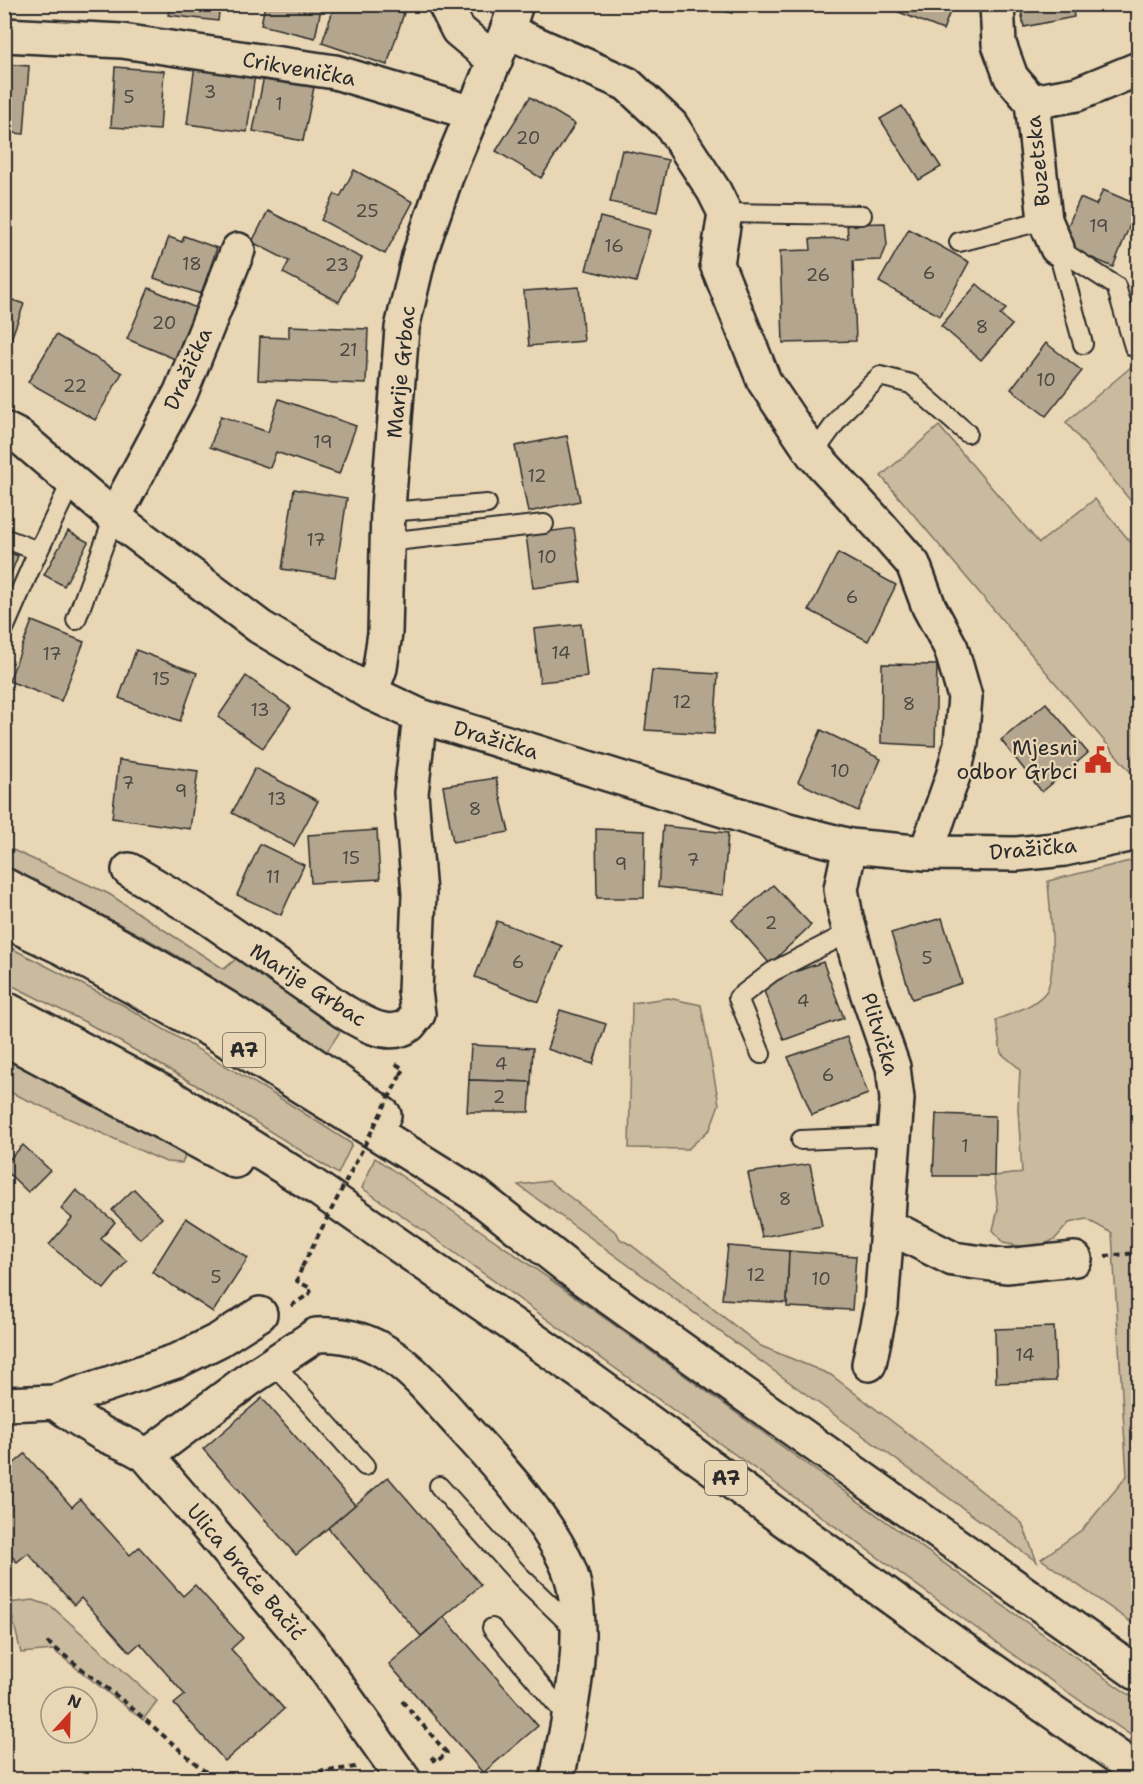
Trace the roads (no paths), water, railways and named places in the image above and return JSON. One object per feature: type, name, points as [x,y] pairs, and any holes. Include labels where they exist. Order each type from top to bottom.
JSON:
[{"type":"main road","points":[[445,4],[458,30],[506,32],[627,84],[671,126],[714,191],[725,213],[717,264],[764,381],[813,454],[913,564],[929,607],[951,648],[965,697],[962,744],[926,853]]},
{"type":"main road","name":"Buzetska","points":[[997,4],[999,44],[1011,77],[1032,102],[1051,234]]},
{"type":"main road","name":"Marije Grbac","points":[[371,693],[380,668],[386,633],[387,527],[402,328],[419,256],[446,177],[506,32]]},
{"type":"main road","name":"Crikvenička","points":[[4,35],[122,41],[335,72],[472,113]]},
{"type":"main road","name":"Buzetska","points":[[1032,102],[1077,94],[1138,69]]},
{"type":"main road","name":"Dražička","points":[[114,516],[181,392],[238,250]]},
{"type":"main road","name":"Dražička","points":[[4,429],[20,437],[114,516],[260,627],[371,693],[420,716],[788,830],[850,846],[926,853],[1017,854],[1064,849],[1138,833]]},
{"type":"main road","name":"Marije Grbac","points":[[129,870],[203,914],[364,1024],[382,1031],[408,1026],[418,1014],[415,991],[419,894],[411,793],[420,716]]},
{"type":"main road","name":"Plitvička","points":[[850,846],[841,889],[867,992],[893,1067],[897,1099],[881,1306],[869,1364]]},
{"type":"main road","points":[[4,885],[128,948],[279,1039],[424,1145],[476,1195]]},
{"type":"main road","name":"A7","points":[[4,920],[61,947],[209,1029],[476,1195],[574,1272],[1077,1633],[1138,1674]]},
{"type":"main road","name":"A7","points":[[4,1008],[161,1091],[314,1186],[587,1377],[968,1653],[1138,1771]]},
{"type":"main road","points":[[4,1038],[231,1159],[260,1172],[314,1186]]},
{"type":"main road","points":[[888,1226],[953,1259],[1005,1266],[1075,1259]]},
{"type":"main road","points":[[4,1404],[55,1402],[179,1360],[273,1311]]},
{"type":"main road","points":[[147,1456],[316,1335],[330,1334],[357,1338],[393,1356],[415,1374],[491,1457],[530,1506],[562,1553],[570,1570],[579,1633],[576,1683],[557,1779]]},
{"type":"main road","name":"Ulica braće Bačić","points":[[55,1402],[74,1417],[106,1435],[131,1445],[147,1456],[310,1647],[404,1779]]},
{"type":"lane","points":[[725,213],[862,215]]},
{"type":"lane","points":[[959,242],[1051,234],[1116,286],[1134,347]]},
{"type":"lane","points":[[1051,234],[1083,344]]},
{"type":"lane","points":[[813,454],[844,410],[880,376],[911,384],[967,433]]},
{"type":"lane","points":[[4,629],[72,481]]},
{"type":"lane","points":[[387,527],[487,504]]},
{"type":"lane","points":[[76,620],[114,516]]},
{"type":"lane","points":[[387,527],[544,524]]},
{"type":"lane","points":[[4,538],[38,551]]},
{"type":"lane","points":[[761,1054],[738,998],[772,972],[850,932]]},
{"type":"lane","points":[[801,1140],[895,1136]]},
{"type":"lane","points":[[273,1364],[365,1466]]},
{"type":"lane","points":[[440,1486],[520,1576],[579,1633]]},
{"type":"lane","points":[[492,1628],[569,1719]]},
{"type":"place","name":"Mjesni odbor Grbci","points":[[1098,760]]}]
